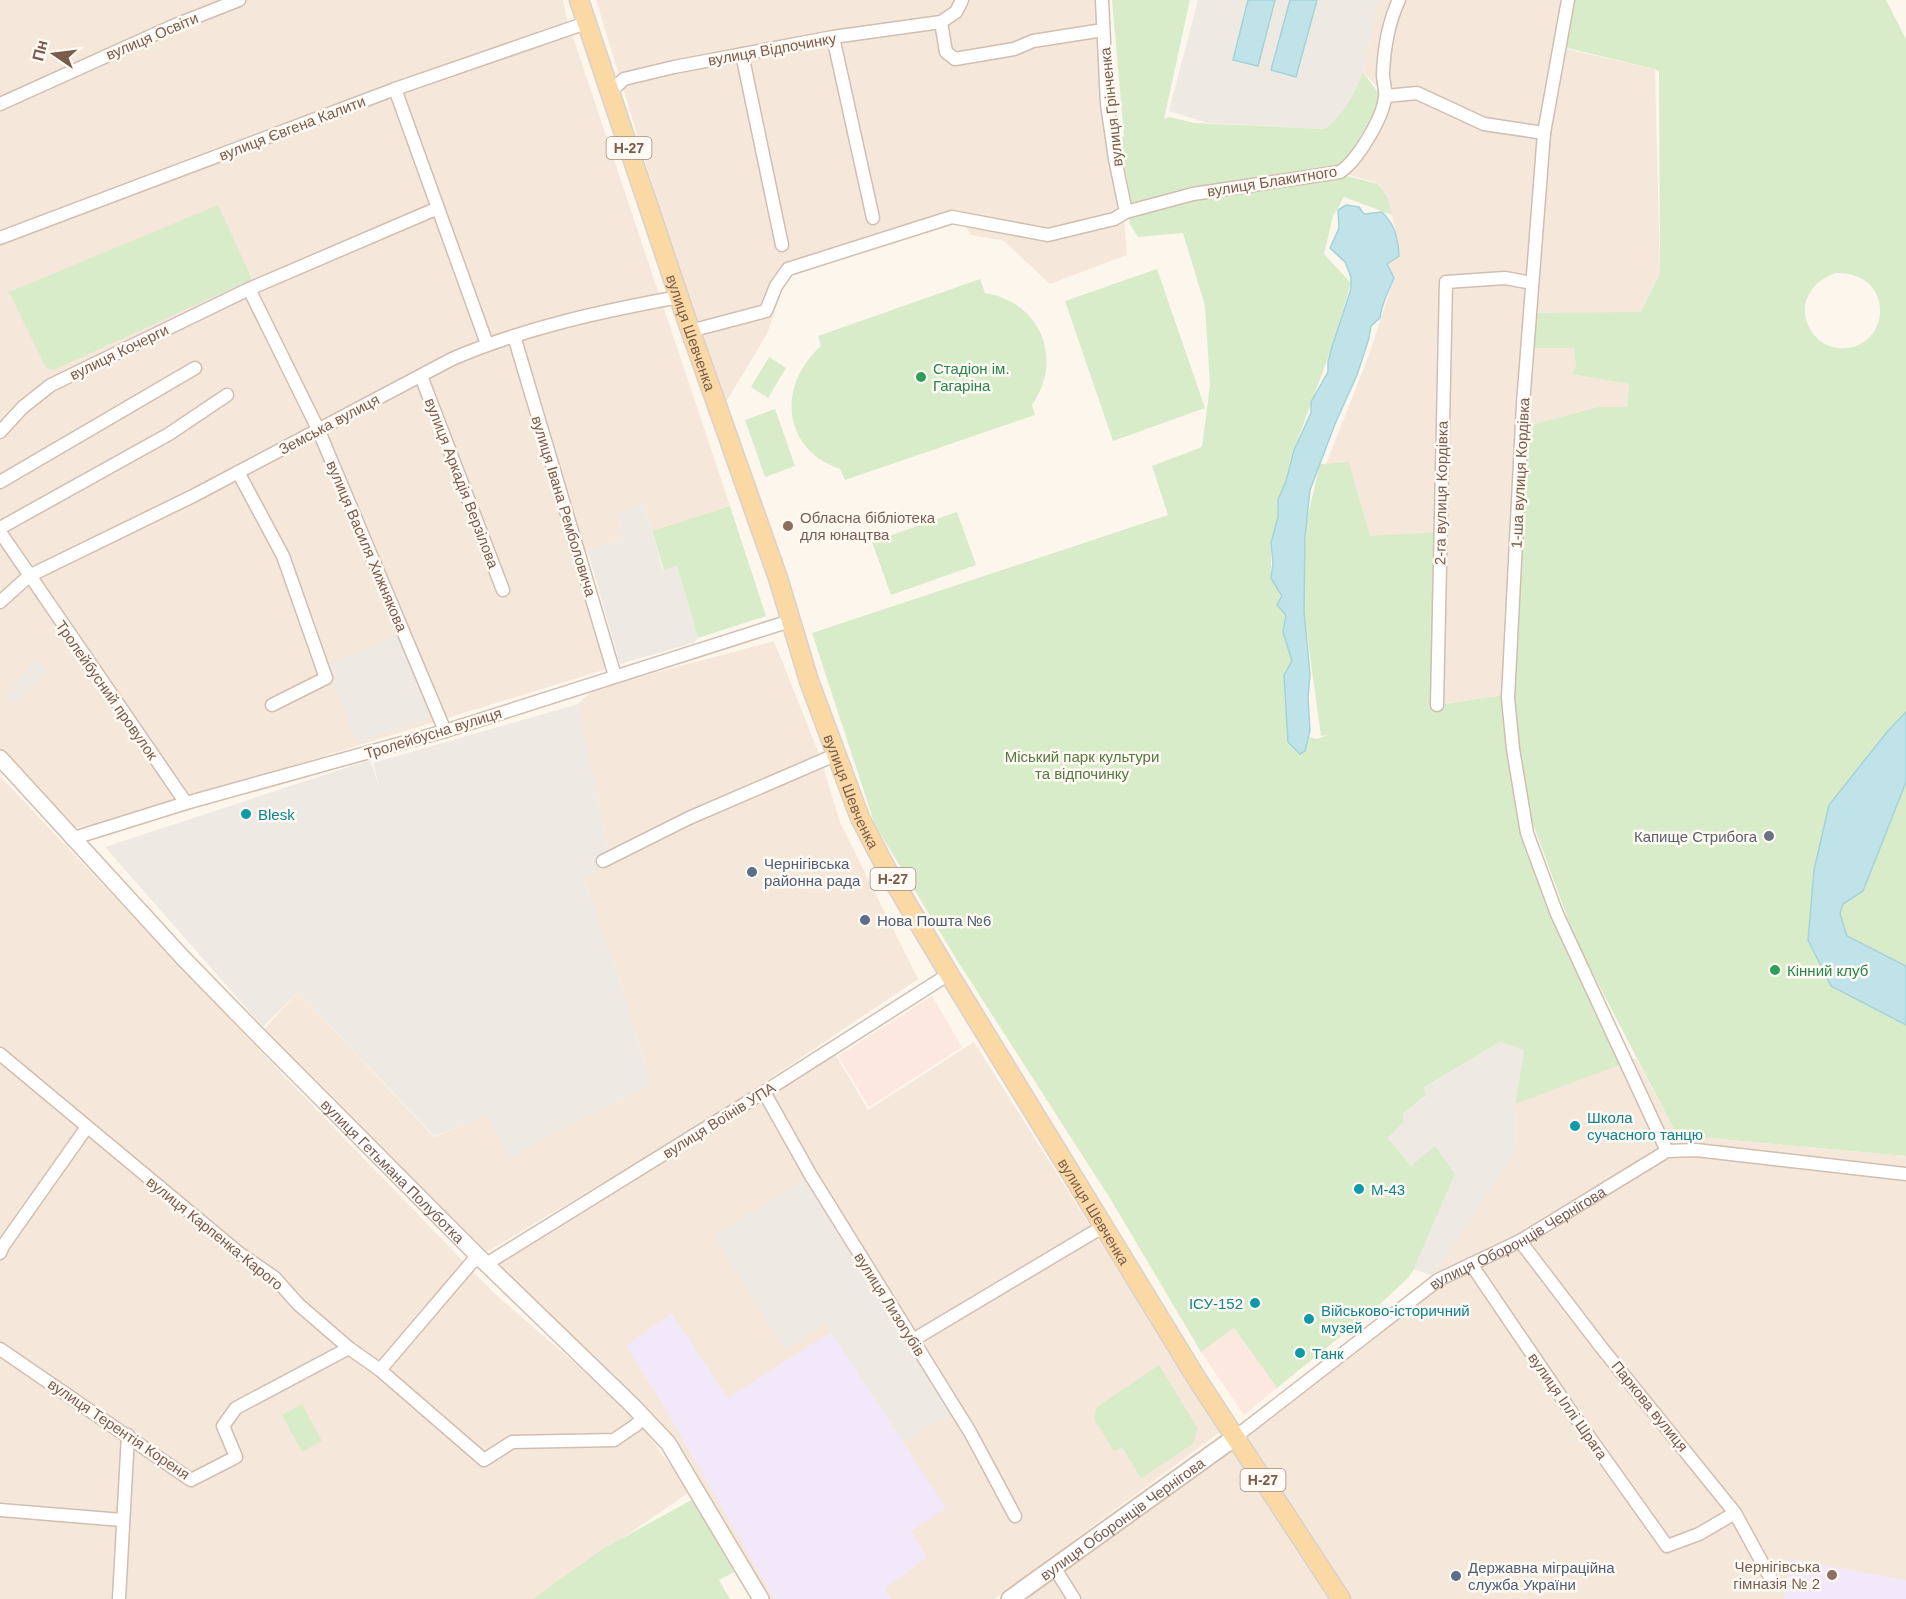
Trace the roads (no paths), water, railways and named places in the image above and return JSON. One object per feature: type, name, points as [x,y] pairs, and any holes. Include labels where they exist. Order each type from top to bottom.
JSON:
[{"type":"main road","name":"вулиця Шевченка","points":[[579,0],[690,331],[778,578],[790,621],[836,755],[860,818],[887,870],[949,974],[1234,1438],[1292,1522],[1341,1599]]},
{"type":"main road","name":"вулиця Оборонців Чернігова","points":[[1010,1599],[1234,1438]]},
{"type":"street","name":"вулиця Освіти","points":[[0,104],[155,33],[239,0]]},
{"type":"street","points":[[962,0],[956,12],[941,22],[946,52],[955,59],[1014,49],[1033,41],[1103,30]]},
{"type":"street","name":"вулиця Грінченка","points":[[1102,0],[1107,104],[1114,159],[1126,212]]},
{"type":"street","name":"вулиця Блакитного","points":[[690,331],[766,311],[777,286],[788,269],[952,217],[1048,235],[1114,219],[1126,212],[1193,194],[1340,172],[1349,166],[1359,152],[1381,114],[1386,96],[1383,75],[1388,40],[1399,0]]},
{"type":"street","name":"1-ша вулиця Кордівка","points":[[1568,0],[1544,133],[1523,404],[1509,698],[1513,750],[1527,833],[1568,939],[1667,1150]]},
{"type":"street","name":"вулиця Відпочинку","points":[[610,92],[624,79],[674,67],[833,37],[941,22]]},
{"type":"street","name":"вулиця Євгена Калити","points":[[0,238],[396,89],[586,23]]},
{"type":"street","points":[[833,37],[873,218]]},
{"type":"street","points":[[742,54],[782,245]]},
{"type":"street","points":[[396,89],[487,344]]},
{"type":"street","points":[[1386,96],[1417,93],[1484,124],[1544,133]]},
{"type":"street","points":[[249,288],[438,208]]},
{"type":"street","name":"2-га вулиця Кордівка","points":[[1437,705],[1446,282],[1505,278],[1532,283]]},
{"type":"street","name":"вулиця Василя Хижнякова","points":[[249,288],[318,429],[445,731]]},
{"type":"street","name":"вулиця Кочерги","points":[[0,432],[23,407],[51,385],[249,288]]},
{"type":"street","name":"Земська вулиця","points":[[0,602],[29,576],[238,472],[452,359],[487,344],[556,323],[679,297]]},
{"type":"street","name":"вулиця Івана Ремболовича","points":[[514,336],[615,676]]},
{"type":"street","points":[[0,482],[195,368]]},
{"type":"street","name":"вулиця Аркадія Верзілова","points":[[421,376],[503,590]]},
{"type":"street","points":[[29,576],[0,530],[169,434],[227,395]]},
{"type":"street","points":[[238,472],[283,556],[326,678],[272,705]]},
{"type":"street","name":"Тролейбусний провулок","points":[[29,576],[186,803]]},
{"type":"street","name":"Тролейбусна вулиця","points":[[74,838],[186,803],[445,731],[790,621]]},
{"type":"street","points":[[603,861],[689,818],[836,755]]},
{"type":"street","name":"вулиця Гетьмана Полуботка","points":[[0,758],[184,959],[484,1262],[668,1443],[761,1599]]},
{"type":"street","name":"вулиця Воїнів УПА","points":[[380,1370],[472,1262],[491,1261],[949,974]]},
{"type":"street","name":"вулиця Карпенка-Карого","points":[[0,1054],[239,1253],[275,1278],[298,1304],[380,1370],[484,1460],[512,1442],[614,1440],[636,1425],[643,1417]]},
{"type":"street","name":"вулиця Лизогубів","points":[[764,1092],[810,1174],[970,1432],[1015,1516]]},
{"type":"street","points":[[0,1253],[87,1127]]},
{"type":"street","points":[[1667,1150],[1696,1150],[1906,1174]]},
{"type":"street","name":"вулиця Оборонців Чернігова","points":[[1234,1438],[1438,1280],[1520,1241],[1667,1150]]},
{"type":"street","points":[[913,1340],[1104,1226]]},
{"type":"street","name":"Паркова вулиця","points":[[1520,1241],[1601,1347],[1735,1513],[1770,1577]]},
{"type":"street","name":"вулиця Іллі Шрага","points":[[1471,1264],[1568,1407],[1667,1546],[1699,1534],[1735,1513]]},
{"type":"street","name":"вулиця Терентія Кореня","points":[[0,1349],[191,1480],[236,1457],[223,1426],[236,1408],[350,1348]]},
{"type":"street","points":[[119,1599],[128,1435]]},
{"type":"street","points":[[0,1509],[122,1520]]},
{"type":"street","points":[[1054,1567],[1074,1599]]},
{"type":"water","points":[[1248,0],[1275,0],[1258,66],[1233,60]]},
{"type":"water","points":[[1290,0],[1317,0],[1296,77],[1271,70]]},
{"type":"water","points":[[1346,205],[1359,207],[1364,214],[1382,212],[1395,232],[1399,256],[1387,264],[1394,278],[1380,318],[1371,326],[1357,375],[1335,424],[1310,490],[1305,536],[1304,612],[1310,674],[1308,698],[1310,730],[1305,751],[1300,754],[1288,742],[1284,675],[1292,661],[1283,632],[1286,615],[1277,605],[1282,596],[1271,578],[1273,563],[1271,543],[1278,517],[1278,500],[1286,481],[1294,450],[1311,413],[1311,402],[1328,372],[1332,347],[1351,289],[1351,277],[1345,262],[1330,248],[1339,228],[1338,210]]},
{"type":"water","points":[[1906,712],[1906,782],[1863,891],[1843,904],[1840,914],[1847,936],[1906,966],[1906,1025],[1831,986],[1808,940],[1814,870],[1829,805],[1887,732]]},
{"type":"place","name":"Стадіон ім. Гагаріна","points":[[921,377]]},
{"type":"place","name":"Обласна бібліотека для юнацтва","points":[[788,526]]},
{"type":"place","name":"Blesk","points":[[246,814]]},
{"type":"place","name":"Капище Стрибога","points":[[1769,836]]},
{"type":"place","name":"Чернігівська районна рада","points":[[752,872]]},
{"type":"place","name":"Нова Пошта №6","points":[[865,920]]},
{"type":"place","name":"Кінний клуб","points":[[1775,970]]},
{"type":"place","name":"Школа сучасного танцю","points":[[1575,1126]]},
{"type":"place","name":"М-43","points":[[1359,1189]]},
{"type":"place","name":"ІСУ-152","points":[[1255,1303]]},
{"type":"place","name":"Військово-історичний музей","points":[[1309,1319]]},
{"type":"place","name":"Танк","points":[[1300,1353]]},
{"type":"place","name":"Чернігівська гімназія № 2","points":[[1832,1575]]},
{"type":"place","name":"Державна міграційна служба України","points":[[1456,1576]]},
{"type":"park label","name":"Міський парк культури та відпочинку","points":[[1082,764]]}]
